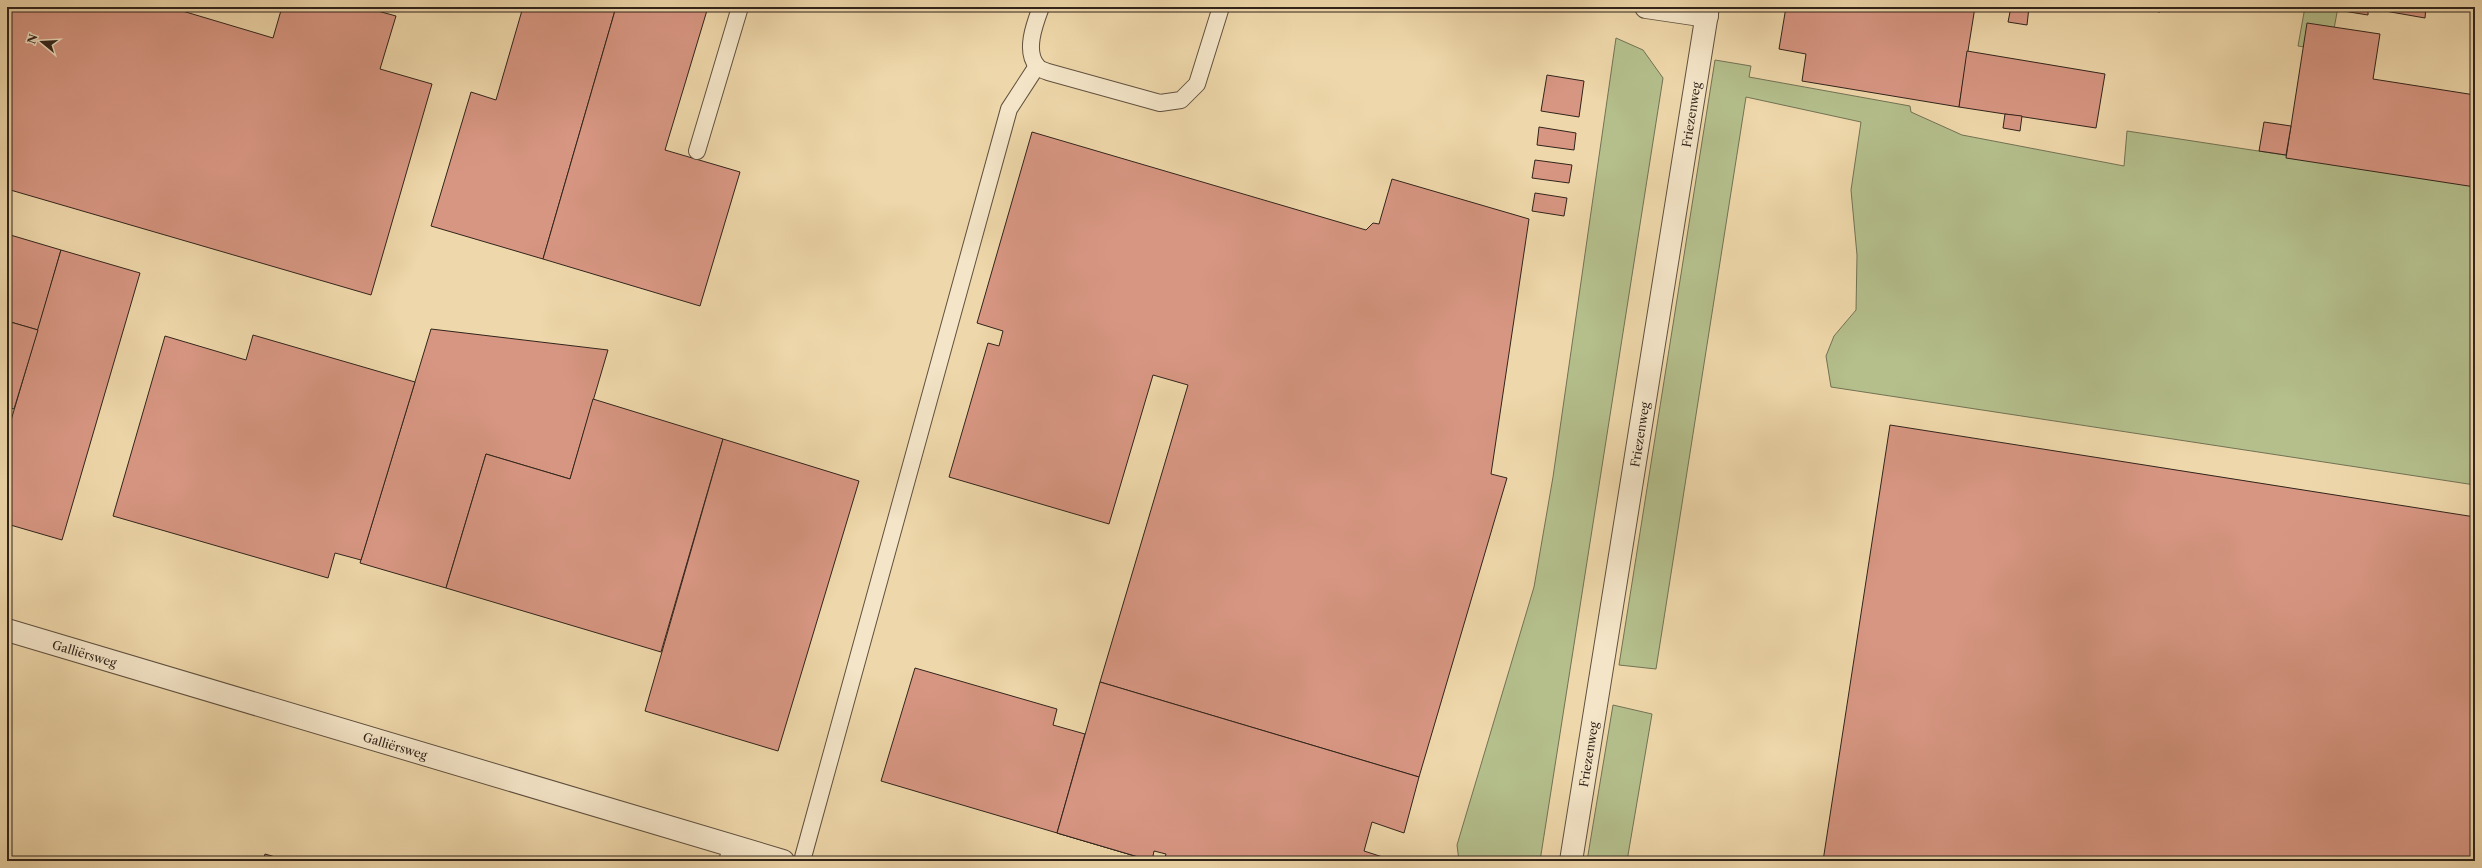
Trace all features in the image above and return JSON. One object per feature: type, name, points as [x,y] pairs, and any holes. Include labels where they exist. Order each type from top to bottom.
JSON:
[{"type":"street","points":[[1646,7],[1707,11]]},
{"type":"street","name":"Friezenweg","points":[[1571,861],[1707,11]]},
{"type":"street","name":"Galliërsweg","points":[[7,630],[730,853],[783,861]]},
{"type":"lane","points":[[697,152],[740,7]]},
{"type":"lane","points":[[1041,7],[1035,22],[1031,50],[1037,66],[1048,72],[1160,103],[1181,100],[1197,84],[1221,7]]},
{"type":"lane","points":[[802,861],[1009,109],[1037,66]]},
{"type":"green space","points":[[2305,7],[2338,7],[2330,51],[2298,46]]},
{"type":"green space","points":[[1616,38],[1643,50],[1663,78],[1540,861],[1459,861],[1457,845],[1534,587],[1553,477]]},
{"type":"green space","points":[[1715,60],[1751,66],[1749,77],[1910,106],[1911,112],[1962,135],[2124,166],[2127,131],[2475,184],[2475,485],[1831,387],[1826,356],[1834,336],[1856,310],[1857,255],[1851,190],[1861,122],[1746,97],[1656,669],[1619,665]]},
{"type":"green space","points":[[1613,705],[1652,714],[1627,861],[1587,861]]},
{"type":"building","points":[[7,7],[169,7],[273,38],[282,7],[363,7],[396,16],[380,69],[432,84],[371,295],[7,189]]},
{"type":"building","points":[[523,7],[616,7],[543,259],[431,226],[471,92],[496,100]]},
{"type":"building","points":[[616,7],[708,7],[665,150],[740,172],[700,306],[543,259]]},
{"type":"building","points":[[1786,7],[1975,7],[1959,107],[1802,81],[1806,54],[1779,49]]},
{"type":"building","points":[[2011,7],[2029,7],[2027,25],[2008,22]]},
{"type":"building","points":[[2142,7],[2161,7],[2160,12],[2142,9]]},
{"type":"building","points":[[2337,7],[2426,7],[2425,18],[2368,8],[2368,15],[2337,10]]},
{"type":"building","points":[[2307,23],[2380,34],[2373,79],[2475,95],[2475,187],[2286,158]]},
{"type":"building","points":[[1967,51],[2105,74],[2096,128],[1959,107]]},
{"type":"building","points":[[1547,75],[1584,81],[1579,117],[1541,111]]},
{"type":"building","points":[[2005,114],[2022,116],[2020,131],[2003,128]]},
{"type":"building","points":[[2264,122],[2291,126],[2286,155],[2259,151]]},
{"type":"building","points":[[1539,127],[1576,133],[1574,150],[1537,145]]},
{"type":"building","points":[[1032,132],[1366,230],[1373,223],[1379,224],[1392,179],[1529,219],[1491,474],[1507,478],[1419,777],[1100,682],[1188,385],[1153,375],[1109,524],[949,477],[988,343],[999,346],[1003,331],[977,323]]},
{"type":"building","points":[[1535,160],[1572,165],[1569,183],[1532,178]]},
{"type":"building","points":[[1535,193],[1567,198],[1564,216],[1532,211]]},
{"type":"building","points":[[7,234],[61,250],[38,330],[7,321]]},
{"type":"building","points":[[61,250],[140,273],[62,540],[7,524],[7,434]]},
{"type":"building","points":[[7,321],[38,330],[14,409],[7,407]]},
{"type":"building","points":[[431,329],[608,350],[570,479],[486,454],[446,588],[360,563]]},
{"type":"building","points":[[253,335],[415,382],[361,560],[335,553],[328,578],[113,516],[165,336],[246,360]]},
{"type":"building","points":[[593,399],[723,439],[661,652],[446,588],[486,454],[570,479]]},
{"type":"building","points":[[1890,425],[2475,517],[2475,861],[1823,861]]},
{"type":"building","points":[[723,439],[859,481],[778,751],[645,711]]},
{"type":"building","points":[[915,668],[1057,709],[1053,725],[1085,734],[1057,833],[881,781]]},
{"type":"building","points":[[1100,682],[1419,777],[1404,833],[1372,822],[1364,851],[1395,861],[1164,861],[1166,854],[1154,851],[1152,861],[1057,833]]},
{"type":"building","points":[[265,854],[289,861],[263,861]]}]
